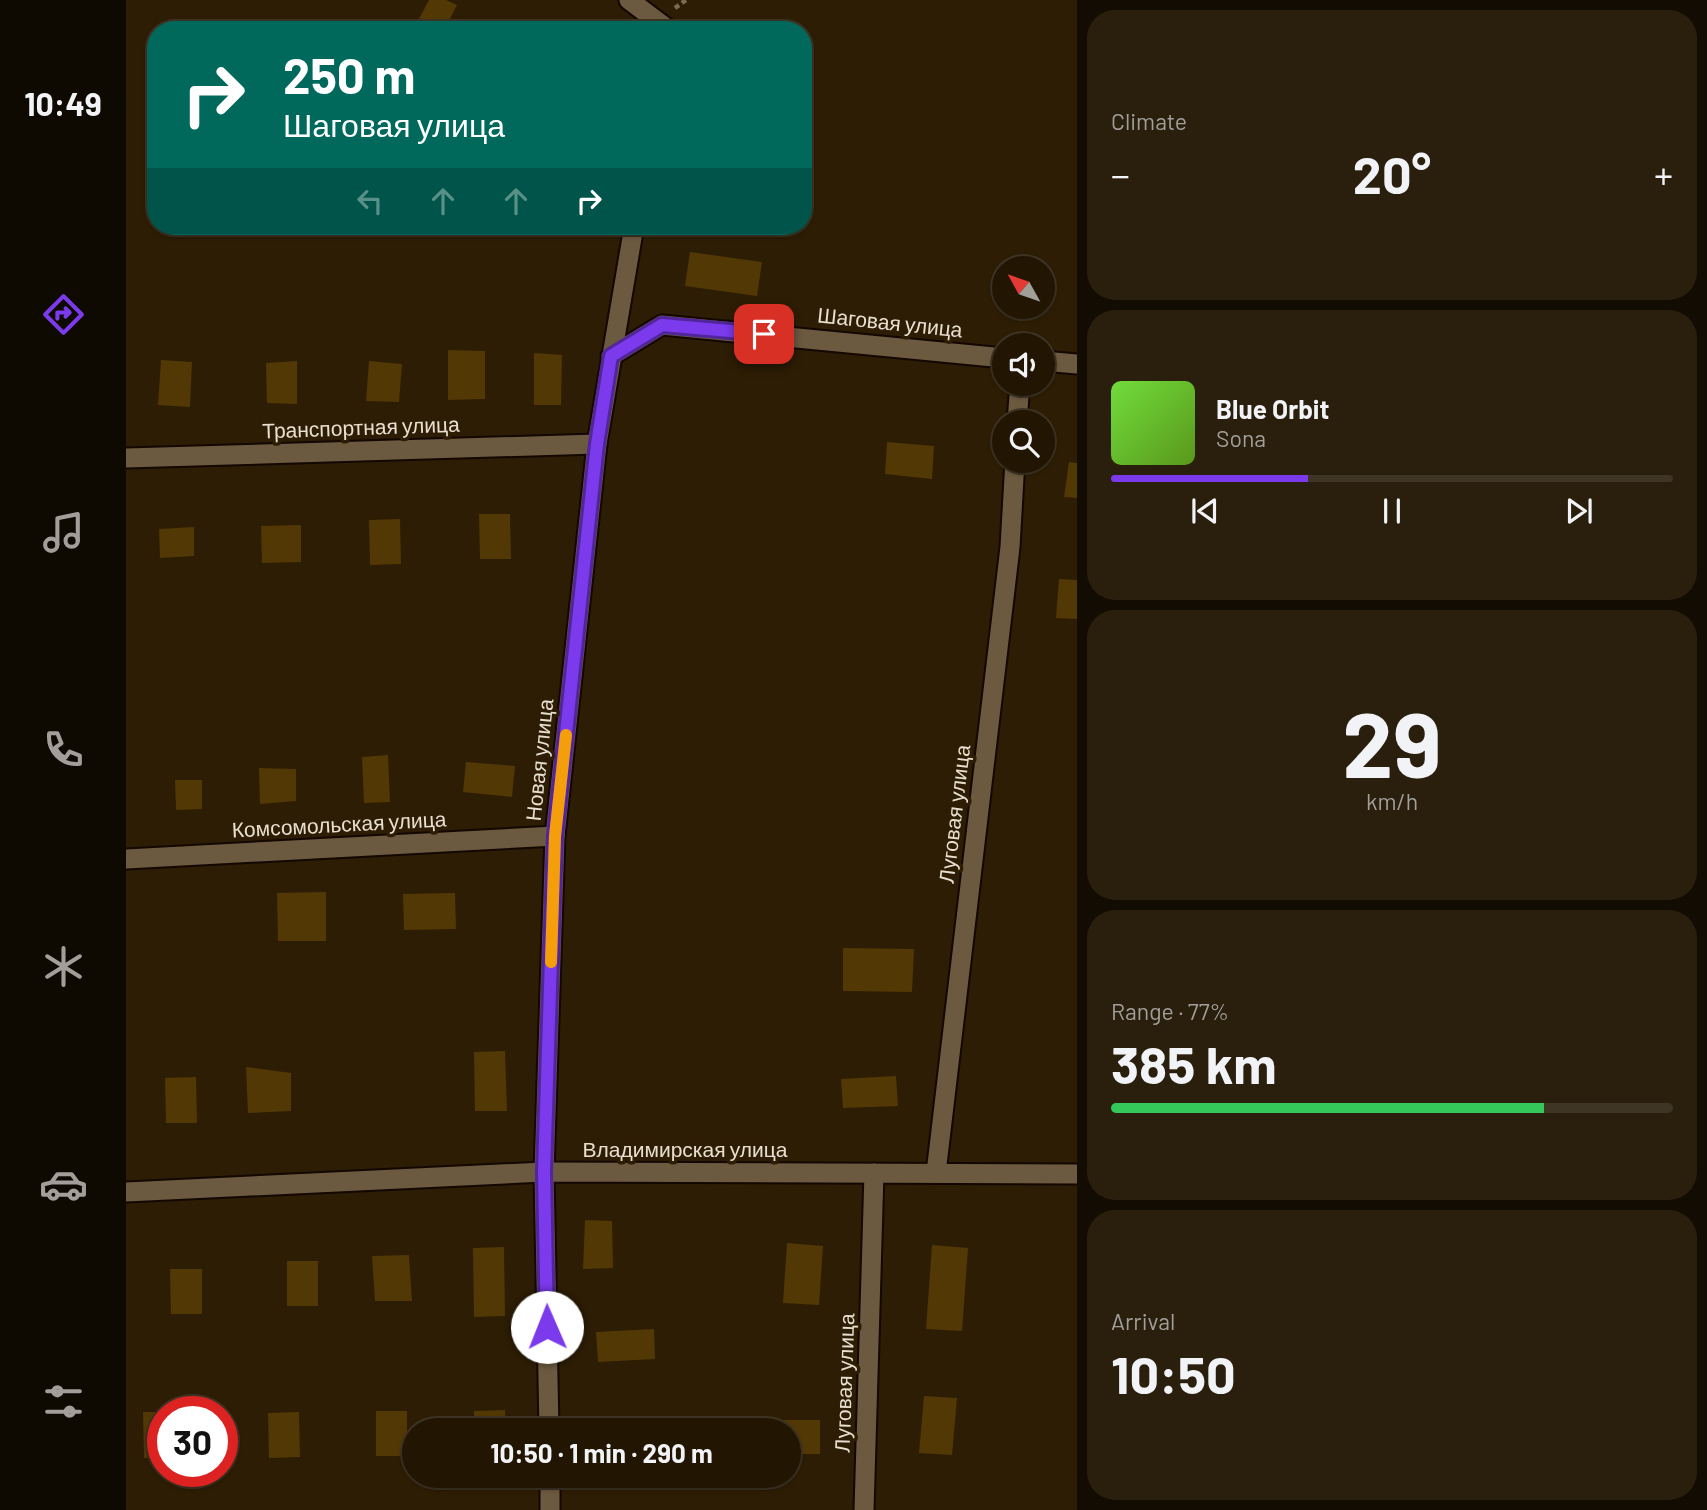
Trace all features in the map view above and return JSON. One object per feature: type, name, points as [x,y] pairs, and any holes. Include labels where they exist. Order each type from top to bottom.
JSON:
[{"type":"street","points":[[629,0],[656,21]]},
{"type":"street","name":"Новая улица","points":[[549,1418],[544,1172],[555,836],[597,444],[632,235]]},
{"type":"street","name":"Шаговая улица","points":[[611,356],[662,325],[992,357]]},
{"type":"street","points":[[1055,362],[1077,364]]},
{"type":"street","name":"Транспортная улица","points":[[126,458],[597,444]]},
{"type":"street","name":"Луговая улица","points":[[936,1173],[1010,547],[1014,473]]},
{"type":"street","name":"Комсомольская улица","points":[[126,859],[555,836]]},
{"type":"street","name":"Владимирская улица","points":[[126,1192],[544,1172],[1077,1174]]},
{"type":"street","name":"Луговая улица","points":[[864,1510],[874,1173]]},
{"type":"street","points":[[550,1488],[550,1510]]},
{"type":"building","points":[[429,0],[446,0],[457,5],[449,21],[418,21]]},
{"type":"building","points":[[690,252],[762,262],[757,296],[685,286]]},
{"type":"building","points":[[448,350],[485,351],[485,399],[448,400]]},
{"type":"building","points":[[534,353],[562,355],[561,405],[534,405]]},
{"type":"building","points":[[161,360],[192,362],[190,407],[158,405]]},
{"type":"building","points":[[297,361],[297,404],[267,403],[266,363]]},
{"type":"building","points":[[369,361],[402,364],[399,402],[366,401]]},
{"type":"building","points":[[887,442],[934,446],[932,479],[885,474]]},
{"type":"building","points":[[1069,462],[1077,463],[1077,498],[1064,497]]},
{"type":"building","points":[[479,514],[510,514],[511,559],[480,559]]},
{"type":"building","points":[[400,519],[401,564],[370,565],[369,520]]},
{"type":"building","points":[[301,525],[301,562],[262,563],[261,526]]},
{"type":"building","points":[[194,527],[194,556],[160,558],[159,529]]},
{"type":"building","points":[[1059,579],[1077,580],[1077,619],[1056,618]]},
{"type":"building","points":[[388,755],[390,802],[364,803],[362,757]]},
{"type":"building","points":[[466,762],[515,766],[512,797],[463,792]]},
{"type":"building","points":[[259,768],[296,769],[296,801],[260,804]]},
{"type":"building","points":[[175,780],[202,780],[202,809],[176,810]]},
{"type":"building","points":[[326,892],[326,941],[278,941],[277,893]]},
{"type":"building","points":[[455,893],[456,929],[404,930],[403,894]]},
{"type":"building","points":[[843,948],[914,949],[912,992],[843,991]]},
{"type":"building","points":[[505,1051],[507,1111],[475,1111],[474,1052]]},
{"type":"building","points":[[246,1067],[291,1073],[291,1111],[248,1113]]},
{"type":"building","points":[[896,1076],[898,1106],[843,1108],[841,1079]]},
{"type":"building","points":[[196,1077],[197,1123],[166,1123],[165,1078]]},
{"type":"building","points":[[585,1220],[612,1221],[613,1268],[583,1269]]},
{"type":"building","points":[[787,1243],[823,1246],[819,1305],[783,1303]]},
{"type":"building","points":[[932,1245],[968,1248],[962,1331],[926,1329]]},
{"type":"building","points":[[504,1247],[505,1316],[474,1317],[473,1248]]},
{"type":"building","points":[[409,1255],[412,1301],[375,1301],[372,1256]]},
{"type":"building","points":[[287,1261],[318,1261],[318,1306],[287,1306]]},
{"type":"building","points":[[170,1269],[202,1269],[202,1314],[171,1314]]},
{"type":"building","points":[[654,1329],[655,1359],[598,1362],[596,1332]]},
{"type":"building","points":[[924,1396],[957,1398],[952,1455],[919,1453]]},
{"type":"building","points":[[505,1410],[505,1418],[474,1418],[474,1411]]},
{"type":"building","points":[[376,1411],[407,1411],[407,1418],[402,1418],[402,1456],[376,1456]]},
{"type":"building","points":[[143,1412],[147,1412],[147,1458],[144,1458]]},
{"type":"building","points":[[299,1412],[300,1457],[269,1458],[268,1413]]},
{"type":"building","points":[[801,1420],[820,1420],[820,1454],[801,1454]]},
{"type":"slow traffic","points":[[551,962],[555,836],[566,735]]},
{"type":"route","points":[[547,1327],[544,1172],[555,836],[597,444],[611,356],[662,325],[764,334]]}]
